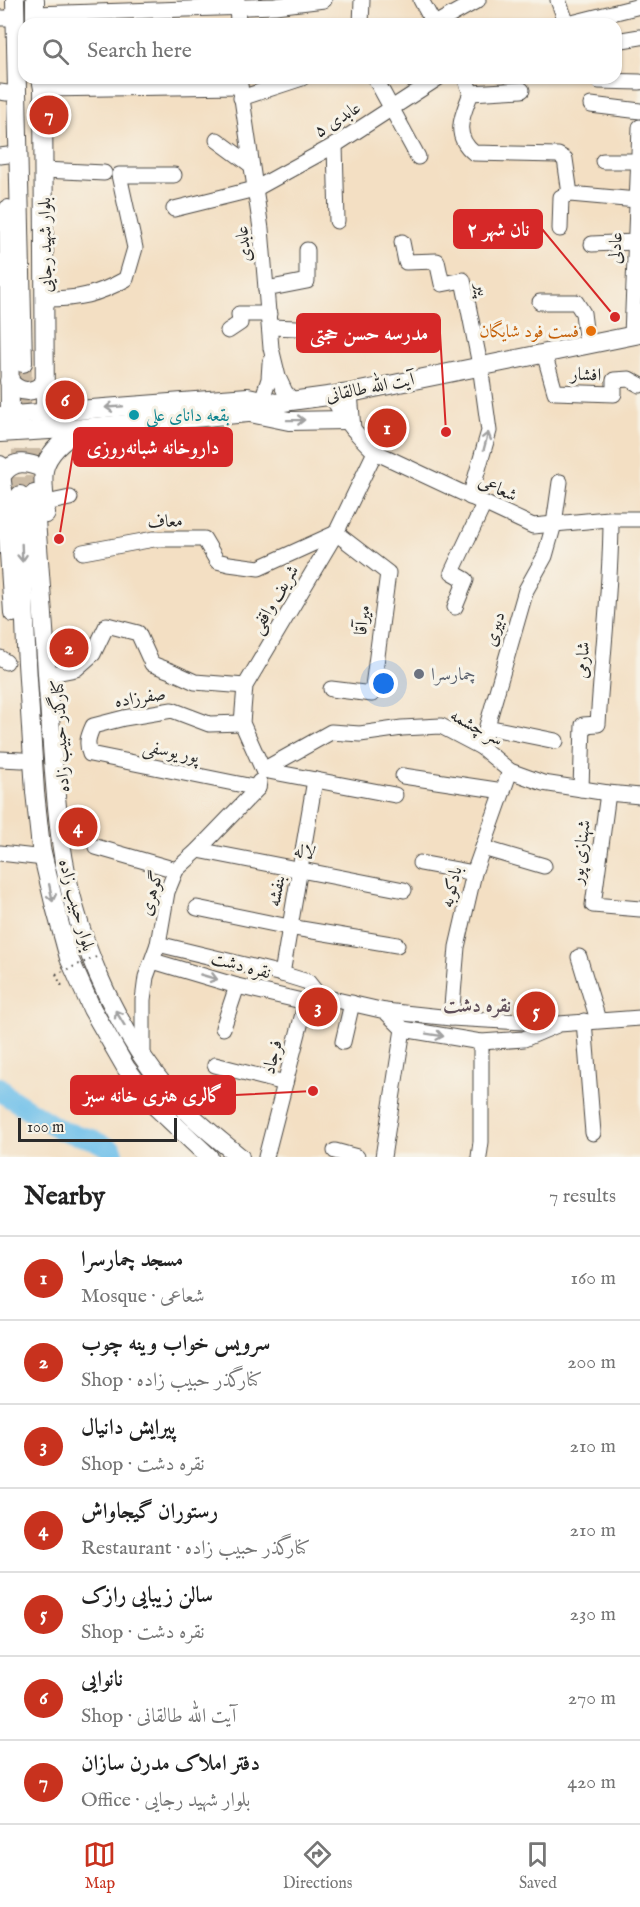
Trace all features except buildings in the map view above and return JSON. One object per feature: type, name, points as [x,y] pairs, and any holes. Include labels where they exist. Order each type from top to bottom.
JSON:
[{"type":"main road","name":"بلوار شهید رجایی","points":[[10,12],[17,55],[15,371]]},
{"type":"main road","name":"بلوار شهید رجایی","points":[[15,371],[4,318],[3,92],[17,55]]},
{"type":"main road","name":"بلوار شهید رجایی","points":[[5,416],[15,371],[40,84]]},
{"type":"main road","name":"بلوار شهید رجایی","points":[[40,84],[46,299],[45,412]]},
{"type":"main road","name":"آیت الله طالقانی","points":[[5,416],[45,412],[167,412],[270,404],[341,394],[636,335]]},
{"type":"main road","points":[[15,371],[15,389],[26,391],[39,388],[45,382]]},
{"type":"main road","points":[[270,404],[289,421],[349,426]]},
{"type":"main road","name":"آیت الله طالقانی","points":[[0,433],[82,428],[167,412]]},
{"type":"main road","points":[[43,853],[26,822],[7,523],[1,470],[23,462],[44,470],[63,439],[82,428]]},
{"type":"main road","name":"کنارگذر حبیب زاده","points":[[44,470],[33,497],[56,673],[64,787],[61,845]]},
{"type":"main road","name":"بلوار حبیب زاده","points":[[33,497],[61,845],[88,951],[110,1001],[143,1057],[170,1093],[205,1128],[240,1157]]},
{"type":"main road","name":"بلوار حبیب زاده","points":[[33,497],[26,658],[35,792],[43,853],[69,958],[92,1009],[126,1068],[155,1106],[209,1157]]},
{"type":"street","points":[[35,13],[324,0]]},
{"type":"street","points":[[361,18],[362,0]]},
{"type":"street","points":[[421,0],[431,18]]},
{"type":"street","points":[[445,18],[478,0]]},
{"type":"street","points":[[558,0],[566,18]]},
{"type":"street","points":[[592,18],[640,6]]},
{"type":"street","points":[[622,40],[640,37]]},
{"type":"street","points":[[622,82],[640,82]]},
{"type":"street","points":[[107,84],[240,88],[265,84]]},
{"type":"street","points":[[379,84],[418,157]]},
{"type":"street","name":"عابدی ۵","points":[[174,209],[255,189],[335,145],[428,84]]},
{"type":"street","points":[[467,84],[471,93],[461,118],[462,139],[466,146],[474,153],[558,155],[565,159],[570,194]]},
{"type":"street","name":"عابدی","points":[[240,88],[261,229],[271,348],[278,377],[285,392],[270,404]]},
{"type":"street","points":[[471,93],[522,90]]},
{"type":"street","points":[[591,105],[640,111]]},
{"type":"street","name":"عادلی","points":[[636,335],[635,242],[638,218],[640,127]]},
{"type":"street","points":[[217,140],[251,165]]},
{"type":"street","points":[[335,145],[337,221]]},
{"type":"street","points":[[603,161],[638,161]]},
{"type":"street","points":[[44,170],[104,173]]},
{"type":"street","points":[[46,299],[70,299],[92,295],[126,279],[135,248],[119,176],[174,175]]},
{"type":"street","points":[[560,229],[561,196],[570,194],[637,200]]},
{"type":"street","name":"پیر","points":[[402,242],[406,262],[436,261],[442,285],[462,280],[480,365]]},
{"type":"street","points":[[592,243],[635,242]]},
{"type":"street","points":[[266,289],[307,281],[307,250]]},
{"type":"street","points":[[540,302],[576,302],[583,313],[587,345]]},
{"type":"street","points":[[228,331],[240,323],[239,314],[297,328]]},
{"type":"street","points":[[270,404],[271,348]]},
{"type":"street","name":"افشار","points":[[544,353],[555,392],[614,394],[614,380],[629,379],[640,385]]},
{"type":"street","points":[[454,607],[466,580],[452,572],[477,500],[489,431],[480,365]]},
{"type":"street","name":"شعاعی","points":[[341,394],[349,426],[375,452],[533,526],[611,519],[640,519]]},
{"type":"street","name":"شریف واقفی","points":[[262,770],[242,723],[245,686],[336,533],[375,452]]},
{"type":"street","name":"دبیری","points":[[481,747],[526,590],[545,556],[554,524],[560,482]]},
{"type":"street","points":[[33,497],[70,498]]},
{"type":"street","name":"شارمی","points":[[581,789],[583,725],[598,724],[604,626],[611,572],[611,519]]},
{"type":"street","name":"معاف","points":[[83,552],[154,539],[204,539],[217,561],[259,568],[336,533]]},
{"type":"street","name":"میرآقا","points":[[331,689],[372,694],[388,573],[336,533]]},
{"type":"street","points":[[56,673],[76,669],[93,654],[107,625],[138,633],[152,664],[195,682],[245,686]]},
{"type":"street","name":"صفرزاده","points":[[87,741],[93,726],[172,710],[209,724],[242,723]]},
{"type":"street","name":"سر چشمه","points":[[262,770],[331,732],[360,734],[402,728],[441,726],[481,747],[510,771],[543,783],[608,794],[640,796]]},
{"type":"street","points":[[487,727],[556,741]]},
{"type":"street","name":"پور یوسفی","points":[[87,741],[90,754],[258,788]]},
{"type":"street","points":[[0,759],[22,760]]},
{"type":"street","points":[[258,788],[262,770],[395,795]]},
{"type":"street","name":"بادکوبه","points":[[451,1018],[457,947],[474,873],[510,771]]},
{"type":"street","points":[[402,776],[503,791]]},
{"type":"street","name":"بنفشه","points":[[282,974],[315,780]]},
{"type":"street","name":"گوهری","points":[[143,1057],[143,1000],[146,977],[158,944],[167,892],[176,870],[258,788]]},
{"type":"street","name":"شهنازی پور","points":[[608,794],[593,905],[640,909]]},
{"type":"street","points":[[96,847],[176,870]]},
{"type":"street","points":[[483,849],[544,866]]},
{"type":"street","name":"لاله","points":[[198,850],[404,890]]},
{"type":"street","points":[[0,853],[43,853]]},
{"type":"street","points":[[420,863],[474,873]]},
{"type":"street","points":[[197,908],[289,927],[397,945]]},
{"type":"street","name":"نقره دشت","points":[[158,944],[308,982],[312,999]]},
{"type":"street","points":[[171,966],[168,957],[176,948]]},
{"type":"street","points":[[579,957],[591,1021],[593,1133]]},
{"type":"street","name":"نقره دشت","points":[[153,961],[237,986],[312,999],[352,1003],[385,1011],[451,1018],[560,1024],[640,1018]]},
{"type":"street","points":[[223,1028],[237,986]]},
{"type":"street","name":"فرجاد","points":[[266,1157],[285,1083],[312,999]]},
{"type":"street","points":[[343,1042],[352,1003]]},
{"type":"street","points":[[382,1157],[403,1029],[385,1011]]},
{"type":"street","name":"نقره دشت","points":[[403,1029],[481,1042],[524,1039],[560,1024]]},
{"type":"street","points":[[478,1157],[481,1142],[481,1042]]},
{"type":"street","points":[[215,1065],[285,1083]]},
{"type":"street","points":[[335,1151],[357,1157]]},
{"type":"path","points":[[61,986],[56,974],[101,955]]},
{"type":"waterway","points":[[0,1087],[7,1096],[62,1131],[92,1139],[113,1150],[115,1157]]},
{"type":"tunnel","points":[[20,495],[23,363]]},
{"type":"tunnel","points":[[34,424],[34,494]]},
{"type":"place","name":"دفتر املاک مدرن سازان","points":[[49,115]]},
{"type":"place","name":"نان شهر ۲","points":[[615,317]]},
{"type":"place","name":"فست فود شایگان","points":[[591,331]]},
{"type":"place","name":"نانوایی","points":[[65,400]]},
{"type":"place","name":"بقعه دانای علی","points":[[134,415]]},
{"type":"place","name":"مسجد چمارسرا","points":[[387,428]]},
{"type":"place","name":"مدرسه حسن حجتی","points":[[446,432]]},
{"type":"place","name":"داروخانه شبانه‌روزی","points":[[59,539]]},
{"type":"place","name":"سرویس خواب وینه چوب","points":[[69,648]]},
{"type":"place","name":"چمارسرا","points":[[419,674]]},
{"type":"place","name":"رستوران گیجاواش","points":[[78,827]]},
{"type":"place","name":"پیرایش دانیال","points":[[318,1007]]},
{"type":"place","name":"سالن زیبایی رازک","points":[[536,1011]]},
{"type":"place","name":"گالری هنری خانه سبز","points":[[313,1091]]},
{"type":"district","name":"نقره دشت","points":[[477,1005]]}]
